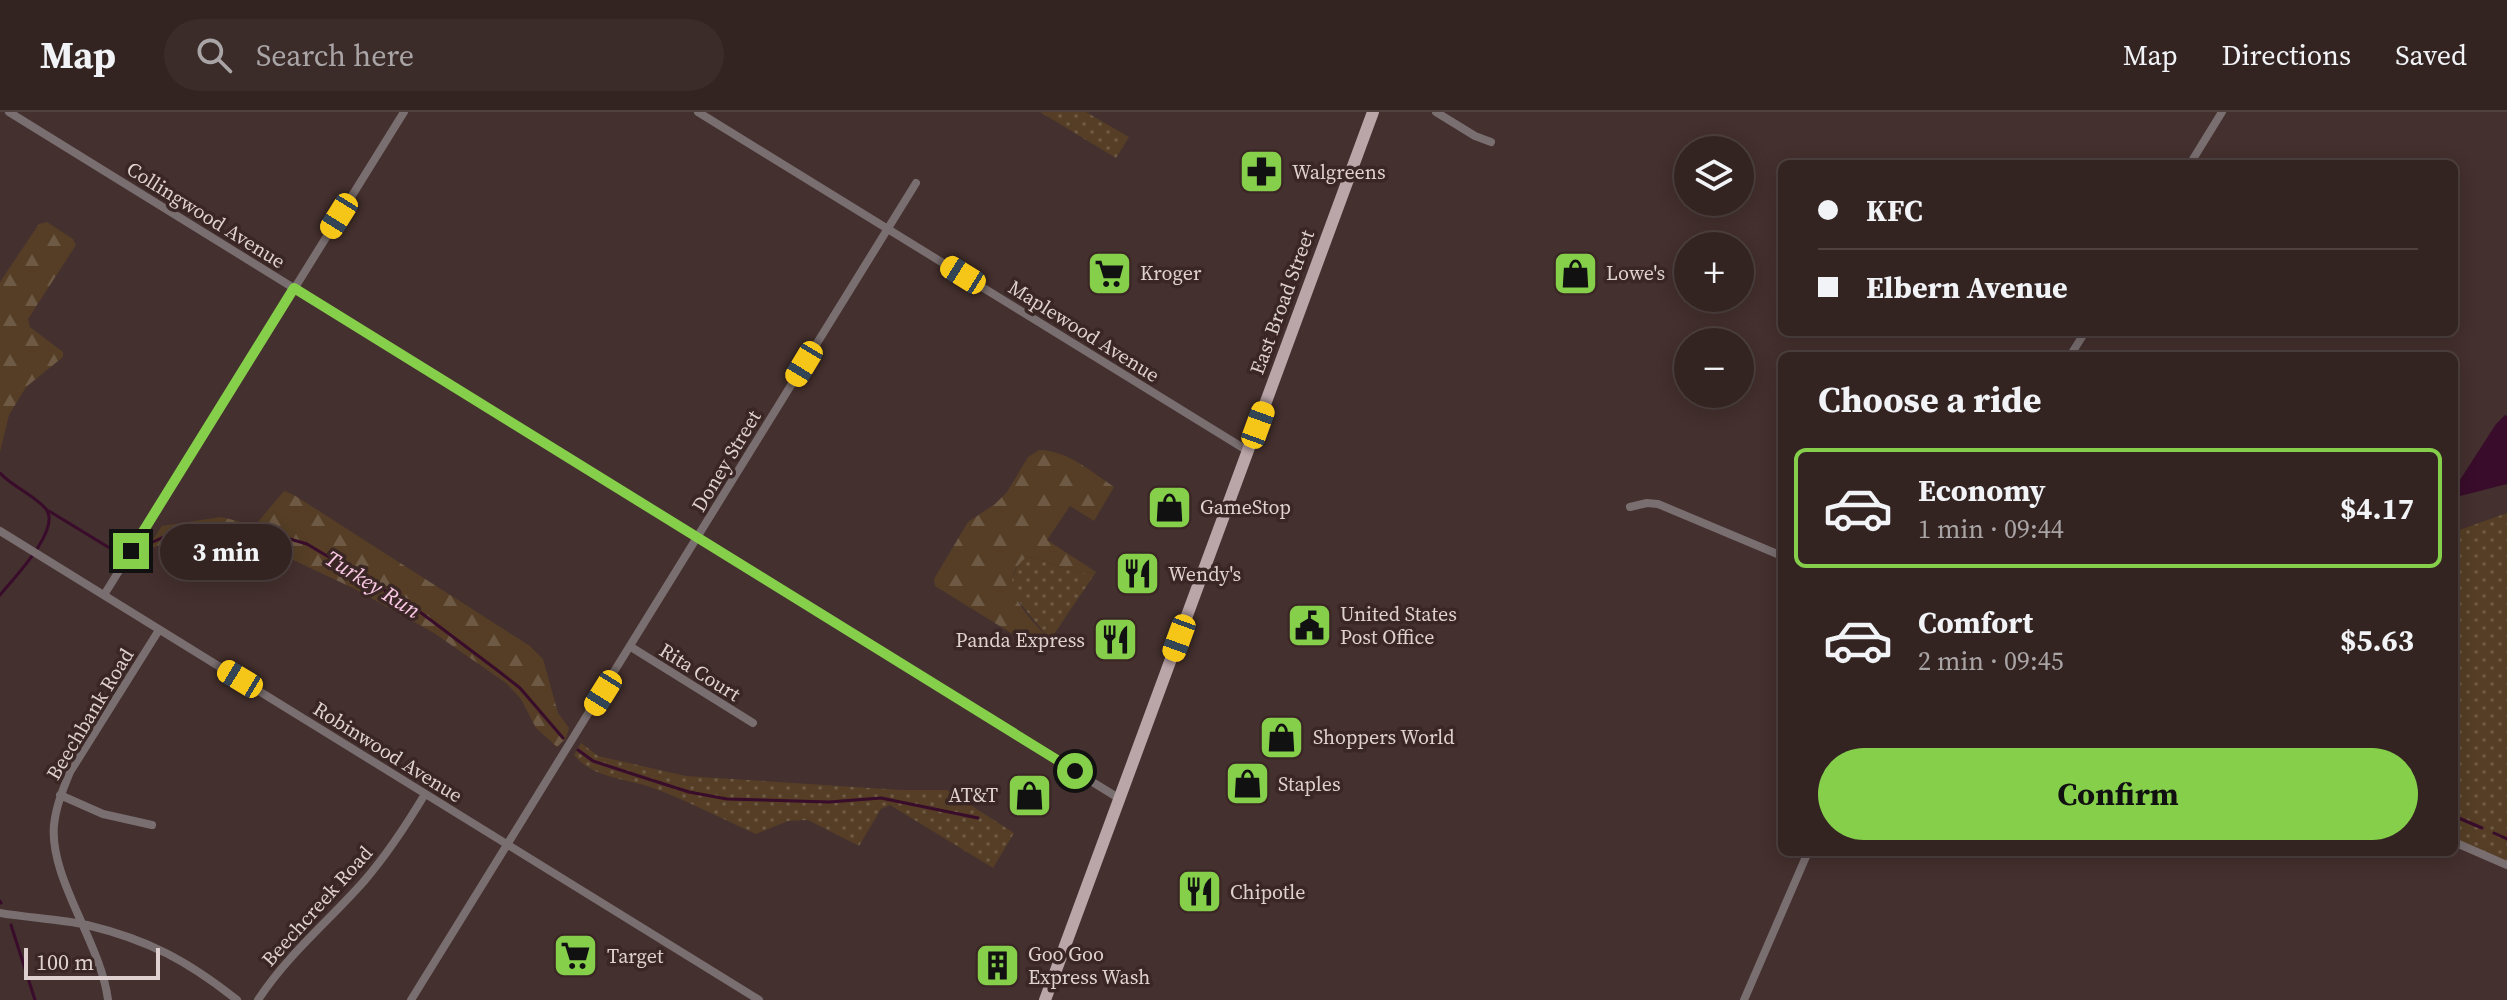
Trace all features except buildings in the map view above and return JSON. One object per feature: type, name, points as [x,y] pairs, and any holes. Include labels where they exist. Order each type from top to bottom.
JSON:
[{"type":"main road","name":"East Broad Street","points":[[1045,1000],[1373,112]]},
{"type":"street","name":"Collingwood Avenue","points":[[9,112],[1120,799]]},
{"type":"street","points":[[104,595],[404,112]]},
{"type":"street","name":"Maplewood Avenue","points":[[698,112],[1248,451]]},
{"type":"street","points":[[1436,112],[1491,142]]},
{"type":"street","points":[[2192,160],[2222,112]]},
{"type":"street","name":"Doney Street","points":[[411,1000],[916,183]]},
{"type":"street","points":[[1630,507],[1658,504],[1778,554]]},
{"type":"street","name":"Robinwood Avenue","points":[[0,531],[759,1000]]},
{"type":"street","name":"Beechbank Road","points":[[108,1000],[102,972],[57,858],[54,826],[60,795],[70,772],[159,630]]},
{"type":"street","name":"Rita Court","points":[[631,647],[753,723]]},
{"type":"street","name":"Beechcreek Road","points":[[258,1000],[280,969],[382,859],[425,794]]},
{"type":"street","points":[[60,795],[103,814],[152,825]]},
{"type":"street","points":[[2458,844],[2507,865]]},
{"type":"street","points":[[1744,1000],[1806,856]]},
{"type":"street","points":[[0,913],[84,925],[124,935],[200,971],[237,1000]]},
{"type":"green space","points":[[1040,112],[1086,112],[1129,137],[1116,158]]},
{"type":"green space","points":[[47,222],[73,239],[76,245],[28,319],[30,327],[63,352],[63,357],[26,387],[9,415],[0,452],[0,282],[39,224]]},
{"type":"green space","points":[[1039,450],[1069,458],[1114,487],[1094,521],[1070,506],[1047,540],[1096,572],[1077,572],[1027,557],[1017,567],[1013,589],[1024,611],[1050,640],[1011,633],[935,586],[934,579],[968,522],[1007,492],[1028,457]]},
{"type":"green space","points":[[284,491],[530,646],[543,659],[558,713],[569,728],[566,738],[557,747],[536,728],[521,699],[506,683],[434,633],[355,589],[257,543],[221,530],[200,531],[146,550],[162,526],[221,517],[257,523]]},
{"type":"green space","points":[[2507,513],[2507,865],[2458,844],[2458,531]]},
{"type":"green space","points":[[1026,557],[1077,572],[1096,572],[1050,640],[1016,598],[1010,583],[1019,563]]},
{"type":"green space","points":[[581,743],[598,756],[686,776],[901,790],[947,790],[1014,833],[993,868],[890,805],[881,809],[859,846],[808,820],[788,821],[756,834],[666,793],[591,769],[574,755]]},
{"type":"shaded area","points":[[2507,416],[2507,484],[2460,496],[2458,483],[2496,424]]},
{"type":"waterway","points":[[0,473],[41,504],[49,518],[34,554],[0,595]]},
{"type":"waterway","name":"Turkey Run","points":[[49,511],[108,547],[126,550]]},
{"type":"waterway","name":"Turkey Run","points":[[144,546],[197,526],[218,525],[266,532],[307,544],[416,609],[497,670],[520,688],[563,738]]},
{"type":"waterway","name":"Turkey Run","points":[[578,750],[593,761],[689,792],[727,799],[829,802],[881,798],[978,818]]},
{"type":"waterway","name":"Turkey Run","points":[[2458,818],[2482,828]]},
{"type":"waterway","name":"Turkey Run","points":[[2494,833],[2507,839]]},
{"type":"waterway","points":[[11,925],[35,1000]]},
{"type":"place","name":"Walgreens","points":[[1261,172]]},
{"type":"place","name":"Kroger","points":[[1109,273]]},
{"type":"place","name":"Lowe's","points":[[1575,273]]},
{"type":"place","name":"GameStop","points":[[1169,507]]},
{"type":"place","name":"Wendy's","points":[[1137,574]]},
{"type":"place","name":"United States Post Office","points":[[1309,625]]},
{"type":"place","name":"Panda Express","points":[[1116,640]]},
{"type":"place","name":"Shoppers World","points":[[1282,737]]},
{"type":"place","name":"Staples","points":[[1247,784]]},
{"type":"place","name":"AT&T","points":[[1029,795]]},
{"type":"place","name":"Chipotle","points":[[1199,892]]},
{"type":"place","name":"Target","points":[[576,956]]},
{"type":"place","name":"Goo Goo Express Wash","points":[[997,966]]},
{"type":"route","points":[[131,551],[294,288],[1075,771]]}]
